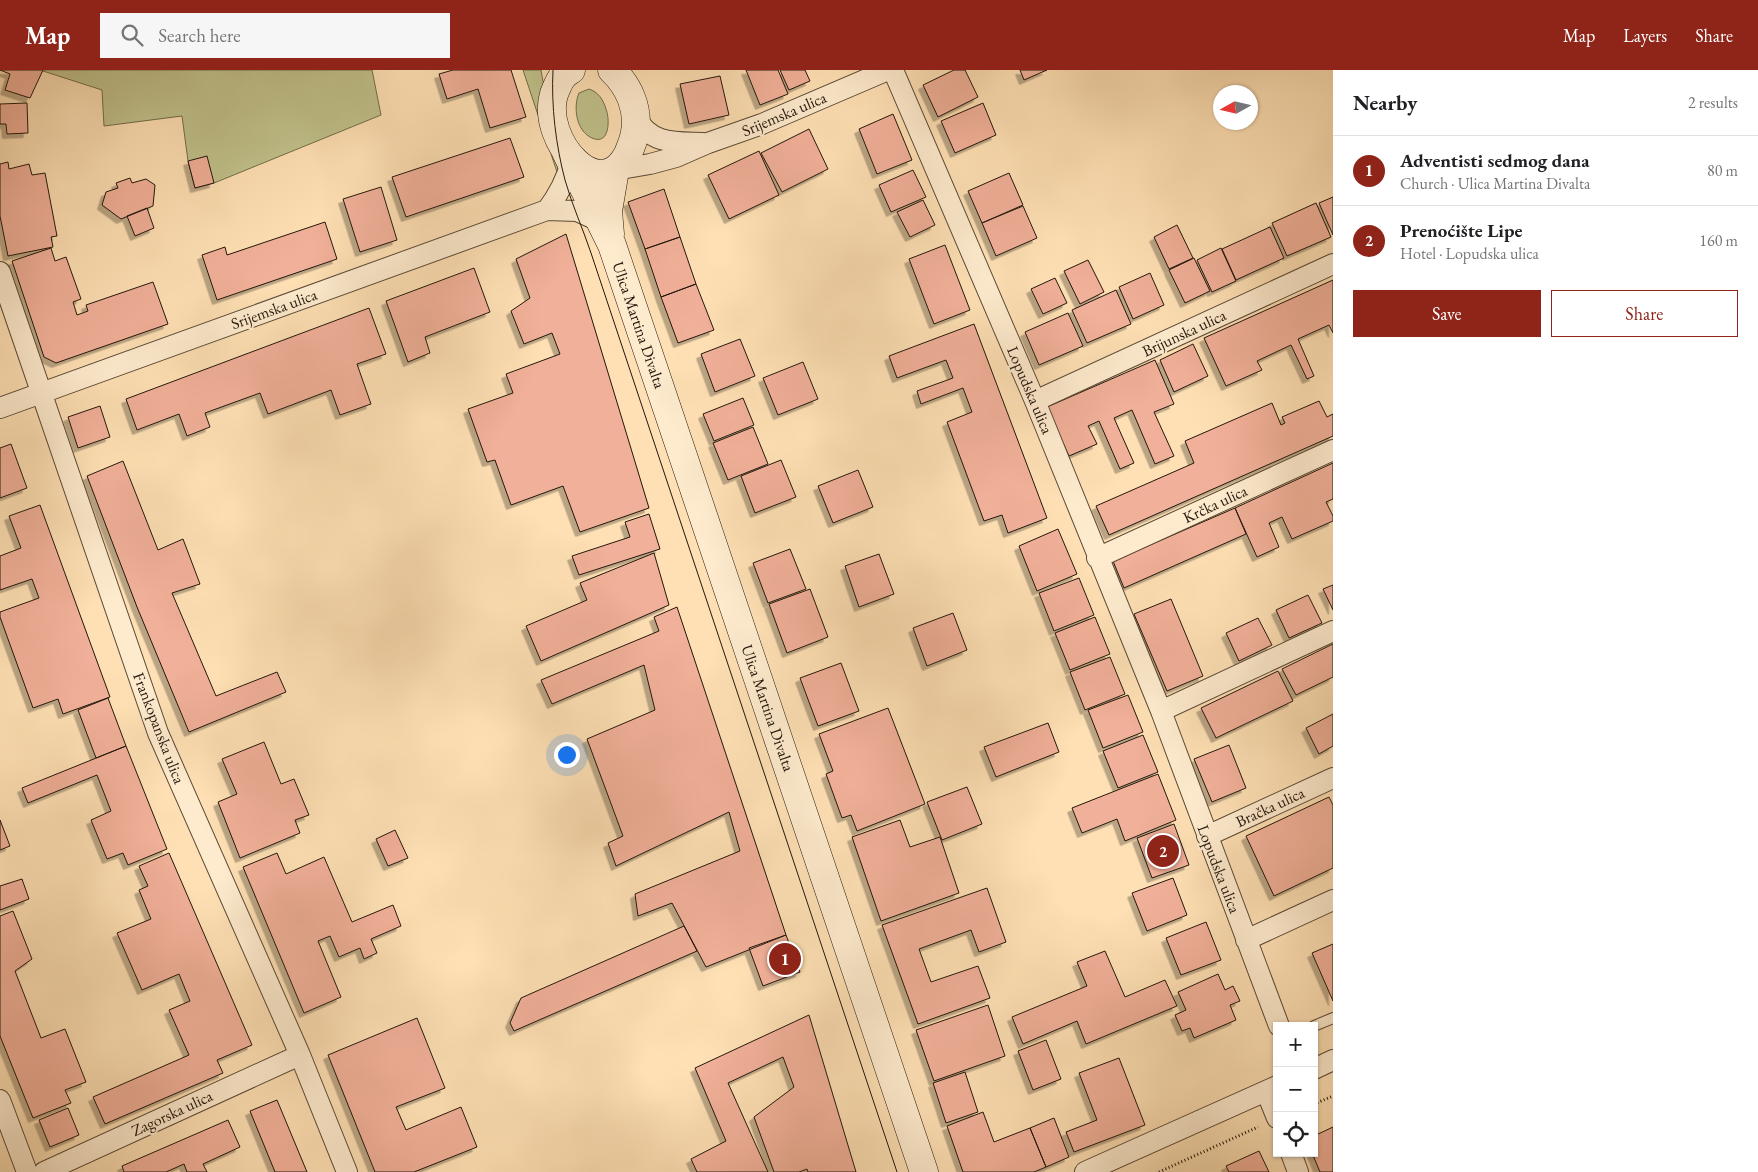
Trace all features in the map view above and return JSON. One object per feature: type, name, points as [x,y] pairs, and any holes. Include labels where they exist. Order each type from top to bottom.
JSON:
[{"type":"street","name":"Ulica Martina Divalta","points":[[547,70],[556,133],[606,234],[924,1172]]},
{"type":"street","points":[[552,110],[553,98],[558,83],[571,70]]},
{"type":"street","name":"Srijemska ulica","points":[[615,170],[676,157],[708,143],[762,124],[888,70]]},
{"type":"street","name":"Lopudska ulica","points":[[894,70],[1035,401],[1097,558],[1161,711],[1277,1022]]},
{"type":"street","points":[[568,157],[582,168],[594,173],[615,170],[624,160],[633,143],[636,131],[636,117],[628,90],[615,72]]},
{"type":"street","name":"Srijemska ulica","points":[[636,117],[646,132],[659,139],[708,143]]},
{"type":"street","points":[[547,210],[566,181],[568,157]]},
{"type":"street","name":"Ulica Martina Divalta","points":[[606,234],[615,170]]},
{"type":"street","name":"Srijemska ulica","points":[[0,408],[547,210],[577,211],[606,234]]},
{"type":"street","name":"Brijunska ulica","points":[[1035,401],[1333,264]]},
{"type":"street","name":"Frankopanska ulica","points":[[0,272],[158,733],[300,1055],[347,1172]]},
{"type":"street","name":"Krčka ulica","points":[[1097,558],[1333,450]]},
{"type":"street","points":[[1161,711],[1333,631]]},
{"type":"street","name":"Bračka ulica","points":[[1207,836],[1333,778]]},
{"type":"street","points":[[1246,940],[1333,900]]},
{"type":"street","name":"Zagorska ulica","points":[[44,1172],[300,1055]]},
{"type":"street","points":[[1318,1067],[1333,1060]]},
{"type":"street","points":[[1085,1172],[1271,1089],[1276,1112]]},
{"type":"street","points":[[0,1100],[27,1172]]},
{"type":"street","points":[[1292,1157],[1298,1172]]},
{"type":"lane","points":[[1318,1024],[1333,1018]]},
{"type":"path","points":[[1318,1102],[1333,1096]]},
{"type":"path","points":[[1159,1172],[1259,1127]]},
{"type":"green space","points":[[43,70],[372,70],[381,115],[214,183],[195,188],[188,161],[182,116],[104,126],[102,90]]},
{"type":"green space","points":[[523,70],[541,70],[559,171],[557,172]]},
{"type":"green space","points":[[589,89],[600,96],[607,113],[607,130],[602,138],[598,139],[592,138],[582,130],[577,118],[576,105],[579,93]]},
{"type":"building","points":[[0,70],[43,70],[30,98],[5,90],[10,74]]},
{"type":"building","points":[[453,70],[511,70],[526,117],[490,128],[478,89],[447,99],[439,74]]},
{"type":"building","points":[[746,70],[778,70],[788,94],[760,105]]},
{"type":"building","points":[[780,70],[805,70],[810,81],[789,90]]},
{"type":"building","points":[[954,70],[965,70],[978,97],[938,117],[923,85]]},
{"type":"building","points":[[1020,70],[1047,70],[1024,80]]},
{"type":"building","points":[[720,76],[729,115],[689,124],[680,84]]},
{"type":"building","points":[[27,103],[28,133],[7,134],[6,124],[0,124],[0,104]]},
{"type":"building","points":[[983,103],[996,135],[955,153],[941,121]]},
{"type":"building","points":[[893,114],[912,160],[877,174],[859,129]]},
{"type":"building","points":[[809,129],[828,169],[782,192],[761,153]]},
{"type":"building","points":[[510,138],[524,177],[406,217],[392,177]]},
{"type":"building","points":[[759,151],[779,195],[729,219],[708,175]]},
{"type":"building","points":[[207,156],[214,183],[195,188],[188,161]]},
{"type":"building","points":[[8,162],[9,169],[29,164],[32,175],[45,173],[57,236],[51,237],[53,247],[8,256],[0,216],[0,164]]},
{"type":"building","points":[[913,170],[926,197],[891,212],[879,185]]},
{"type":"building","points":[[1009,173],[1023,205],[982,223],[968,191]]},
{"type":"building","points":[[130,178],[132,183],[146,179],[155,185],[153,206],[121,219],[102,205],[106,192],[118,188],[116,183]]},
{"type":"building","points":[[381,187],[397,240],[360,252],[343,199]]},
{"type":"building","points":[[664,189],[680,237],[645,249],[628,202]]},
{"type":"building","points":[[1333,197],[1333,235],[1319,203]]},
{"type":"building","points":[[923,200],[935,225],[910,237],[897,212]]},
{"type":"building","points":[[1316,203],[1331,237],[1287,256],[1272,223]]},
{"type":"building","points":[[1023,206],[1037,238],[996,256],[982,223]]},
{"type":"building","points":[[147,208],[154,228],[135,236],[127,216]]},
{"type":"building","points":[[325,222],[337,259],[217,300],[202,255],[225,247],[227,255]]},
{"type":"building","points":[[1177,225],[1193,258],[1169,269],[1154,237]]},
{"type":"building","points":[[1270,227],[1284,258],[1236,280],[1222,249]]},
{"type":"building","points":[[566,234],[649,508],[580,532],[563,486],[511,505],[495,460],[487,462],[468,409],[513,393],[506,374],[560,354],[552,333],[524,344],[511,311],[530,298],[516,259]]},
{"type":"building","points":[[680,237],[696,284],[661,297],[645,249]]},
{"type":"building","points":[[945,245],[970,310],[934,324],[909,259]]},
{"type":"building","points":[[51,248],[55,261],[66,257],[81,299],[73,302],[77,315],[88,311],[86,305],[153,282],[168,324],[56,363],[44,357],[12,261]]},
{"type":"building","points":[[1221,248],[1236,281],[1212,292],[1197,260]]},
{"type":"building","points":[[1194,258],[1210,291],[1185,303],[1169,270]]},
{"type":"building","points":[[1088,260],[1104,292],[1080,304],[1064,271]]},
{"type":"building","points":[[474,268],[490,312],[425,337],[430,353],[408,362],[386,301]]},
{"type":"building","points":[[1150,273],[1164,305],[1133,319],[1119,287]]},
{"type":"building","points":[[1055,278],[1067,303],[1043,314],[1031,289]]},
{"type":"building","points":[[1333,280],[1333,333],[1329,325],[1298,339],[1314,376],[1307,379],[1291,345],[1257,361],[1262,370],[1226,386],[1204,338]]},
{"type":"building","points":[[696,284],[714,330],[678,343],[661,297]]},
{"type":"building","points":[[1116,290],[1131,324],[1087,343],[1072,310]]},
{"type":"building","points":[[369,308],[386,354],[357,364],[371,404],[340,415],[331,390],[268,414],[260,393],[205,413],[210,427],[187,436],[179,414],[137,430],[126,399]]},
{"type":"building","points":[[1068,313],[1083,346],[1039,365],[1025,332]]},
{"type":"building","points":[[974,324],[1047,518],[1008,533],[1002,515],[984,521],[947,422],[972,412],[963,388],[921,404],[917,391],[953,378],[946,360],[897,378],[889,356]]},
{"type":"building","points":[[740,339],[755,376],[715,392],[701,354]]},
{"type":"building","points":[[1193,344],[1208,376],[1174,392],[1160,360]]},
{"type":"building","points":[[1155,360],[1174,404],[1154,412],[1174,456],[1155,464],[1132,410],[1114,418],[1134,463],[1120,469],[1099,421],[1088,426],[1097,444],[1069,456],[1047,407]]},
{"type":"building","points":[[803,362],[818,399],[778,415],[763,378]]},
{"type":"building","points":[[743,398],[754,425],[714,441],[703,414]]},
{"type":"building","points":[[1319,401],[1327,417],[1333,414],[1333,436],[1109,535],[1096,506],[1194,463],[1185,441],[1272,403],[1281,425],[1285,423],[1282,417]]},
{"type":"building","points":[[100,406],[110,437],[78,448],[68,417]]},
{"type":"building","points":[[753,427],[768,464],[728,480],[713,443]]},
{"type":"building","points":[[11,444],[27,488],[0,498],[0,448]]},
{"type":"building","points":[[781,460],[796,497],[755,513],[741,476]]},
{"type":"building","points":[[123,461],[158,550],[183,539],[200,584],[172,593],[216,696],[277,672],[286,692],[189,732],[137,607],[87,476]]},
{"type":"building","points":[[1333,463],[1333,499],[1326,502],[1333,516],[1333,521],[1292,539],[1282,517],[1269,523],[1279,547],[1257,557],[1235,508]]},
{"type":"building","points":[[858,470],[873,507],[833,523],[818,486]]},
{"type":"building","points":[[40,505],[110,697],[63,714],[58,699],[33,708],[0,617],[0,612],[39,598],[32,579],[0,590],[0,556],[21,548],[9,516]]},
{"type":"building","points":[[1235,508],[1246,534],[1124,588],[1113,561]]},
{"type":"building","points":[[649,514],[660,549],[579,575],[572,556],[630,537],[625,522]]},
{"type":"building","points":[[1058,529],[1077,574],[1037,591],[1019,546]]},
{"type":"building","points":[[790,549],[806,589],[768,603],[753,563]]},
{"type":"building","points":[[654,553],[669,605],[541,661],[526,626],[587,600],[580,583]]},
{"type":"building","points":[[879,554],[894,594],[859,607],[845,566]]},
{"type":"building","points":[[1079,578],[1094,615],[1054,631],[1039,593]]},
{"type":"building","points":[[1333,585],[1333,610],[1323,589]]},
{"type":"building","points":[[810,589],[828,637],[787,653],[769,604]]},
{"type":"building","points":[[1308,595],[1322,623],[1289,638],[1276,610]]},
{"type":"building","points":[[1171,599],[1203,676],[1167,691],[1134,614]]},
{"type":"building","points":[[677,607],[786,935],[706,967],[672,903],[638,916],[635,894],[740,851],[729,812],[616,866],[608,843],[623,836],[587,739],[655,710],[644,665],[552,704],[541,680],[659,631],[654,617]]},
{"type":"building","points":[[953,613],[967,650],[927,666],[913,628]]},
{"type":"building","points":[[1095,617],[1110,654],[1070,670],[1055,633]]},
{"type":"building","points":[[1258,618],[1272,645],[1239,661],[1226,633]]},
{"type":"building","points":[[1333,644],[1333,677],[1296,695],[1282,669]]},
{"type":"building","points":[[1110,657],[1125,694],[1085,710],[1070,672]]},
{"type":"building","points":[[841,663],[859,711],[818,726],[800,678]]},
{"type":"building","points":[[1278,671],[1293,701],[1216,738],[1201,708]]},
{"type":"building","points":[[1128,695],[1143,732],[1103,748],[1088,710]]},
{"type":"building","points":[[108,698],[126,746],[96,758],[78,710]]},
{"type":"building","points":[[888,708],[925,804],[857,831],[851,815],[842,818],[826,774],[833,771],[819,734]]},
{"type":"building","points":[[1333,714],[1333,746],[1319,754],[1306,728]]},
{"type":"building","points":[[1048,723],[1059,752],[996,777],[984,747]]},
{"type":"building","points":[[1143,735],[1158,772],[1118,788],[1103,751]]},
{"type":"building","points":[[264,742],[281,784],[294,779],[309,815],[295,820],[300,833],[240,858],[218,802],[237,794],[222,759]]},
{"type":"building","points":[[1229,745],[1246,788],[1212,802],[1194,759]]},
{"type":"building","points":[[126,746],[167,849],[128,865],[123,853],[107,859],[91,820],[111,811],[97,775],[28,803],[22,788]]},
{"type":"building","points":[[1158,774],[1176,820],[1125,841],[1117,819],[1082,833],[1072,808]]},
{"type":"building","points":[[967,787],[982,824],[942,840],[927,802]]},
{"type":"building","points":[[1329,797],[1333,805],[1333,868],[1274,896],[1246,836]]},
{"type":"building","points":[[0,820],[10,846],[0,850]]},
{"type":"building","points":[[900,820],[910,847],[940,837],[959,893],[881,921],[852,837]]},
{"type":"building","points":[[1174,824],[1189,865],[1152,878],[1137,838]]},
{"type":"building","points":[[395,830],[408,858],[388,866],[376,839]]},
{"type":"building","points":[[169,853],[252,1045],[217,1060],[223,1073],[105,1124],[93,1097],[189,1055],[169,1010],[190,1001],[179,974],[142,990],[117,933],[151,919],[139,890],[148,886],[139,866]]},
{"type":"building","points":[[277,853],[286,874],[324,857],[352,922],[393,905],[401,926],[371,939],[377,953],[364,959],[360,948],[339,957],[330,936],[318,941],[341,997],[304,1013],[243,867]]},
{"type":"building","points":[[1173,878],[1187,915],[1147,931],[1132,893]]},
{"type":"building","points":[[22,879],[29,899],[0,910],[0,886]]},
{"type":"building","points":[[987,888],[1006,942],[979,952],[971,930],[919,949],[931,982],[978,966],[990,998],[918,1024],[882,925]]},
{"type":"building","points":[[13,911],[32,959],[15,971],[41,1038],[65,1029],[86,1082],[65,1090],[71,1103],[33,1118],[0,1036],[0,916]]},
{"type":"building","points":[[1206,922],[1221,960],[1181,975],[1166,938]]},
{"type":"building","points":[[684,926],[697,951],[514,1031],[510,1023],[521,998]]},
{"type":"building","points":[[786,935],[800,972],[763,986],[749,948]]},
{"type":"building","points":[[1333,944],[1333,1001],[1312,953]]},
{"type":"building","points":[[1105,951],[1125,997],[1165,980],[1177,1006],[1086,1044],[1077,1021],[1023,1044],[1012,1017],[1087,986],[1077,962]]},
{"type":"building","points":[[1218,974],[1225,990],[1233,986],[1240,1001],[1230,1005],[1236,1020],[1194,1038],[1190,1028],[1182,1031],[1175,1015],[1186,1010],[1178,992]]},
{"type":"building","points":[[988,1005],[1005,1056],[934,1081],[916,1030]]},
{"type":"building","points":[[809,1015],[856,1172],[808,1172],[807,1169],[799,1172],[774,1172],[754,1117],[794,1087],[783,1057],[728,1083],[768,1172],[697,1172],[691,1159],[726,1141],[695,1068]]},
{"type":"building","points":[[417,1018],[445,1088],[396,1107],[406,1130],[461,1107],[477,1147],[414,1172],[375,1172],[328,1055]]},
{"type":"building","points":[[1046,1040],[1061,1079],[1033,1090],[1018,1051]]},
{"type":"building","points":[[1119,1058],[1145,1125],[1074,1152],[1066,1132],[1097,1120],[1079,1073]]},
{"type":"building","points":[[965,1072],[978,1112],[946,1123],[933,1083]]},
{"type":"building","points":[[277,1100],[307,1172],[275,1172],[250,1111]]},
{"type":"building","points":[[68,1108],[79,1135],[50,1147],[39,1120]]},
{"type":"building","points":[[983,1112],[994,1142],[1030,1128],[1046,1167],[1034,1172],[963,1172],[947,1126]]},
{"type":"building","points":[[1054,1118],[1069,1157],[1046,1167],[1030,1128]]},
{"type":"building","points":[[228,1120],[240,1147],[203,1164],[207,1172],[187,1172],[184,1164],[166,1172],[124,1172],[122,1166]]},
{"type":"building","points":[[1333,1127],[1333,1172],[1320,1172],[1314,1157],[1318,1157],[1318,1134]]},
{"type":"building","points":[[1259,1151],[1269,1172],[1229,1172],[1226,1166]]},
{"type":"tram line","points":[[553,70],[555,126],[559,154],[568,189],[897,1172]]},
{"type":"place","name":"Prenoćište Lipe","points":[[1163,851]]},
{"type":"place","name":"Adventisti sedmog dana","points":[[785,959]]}]
